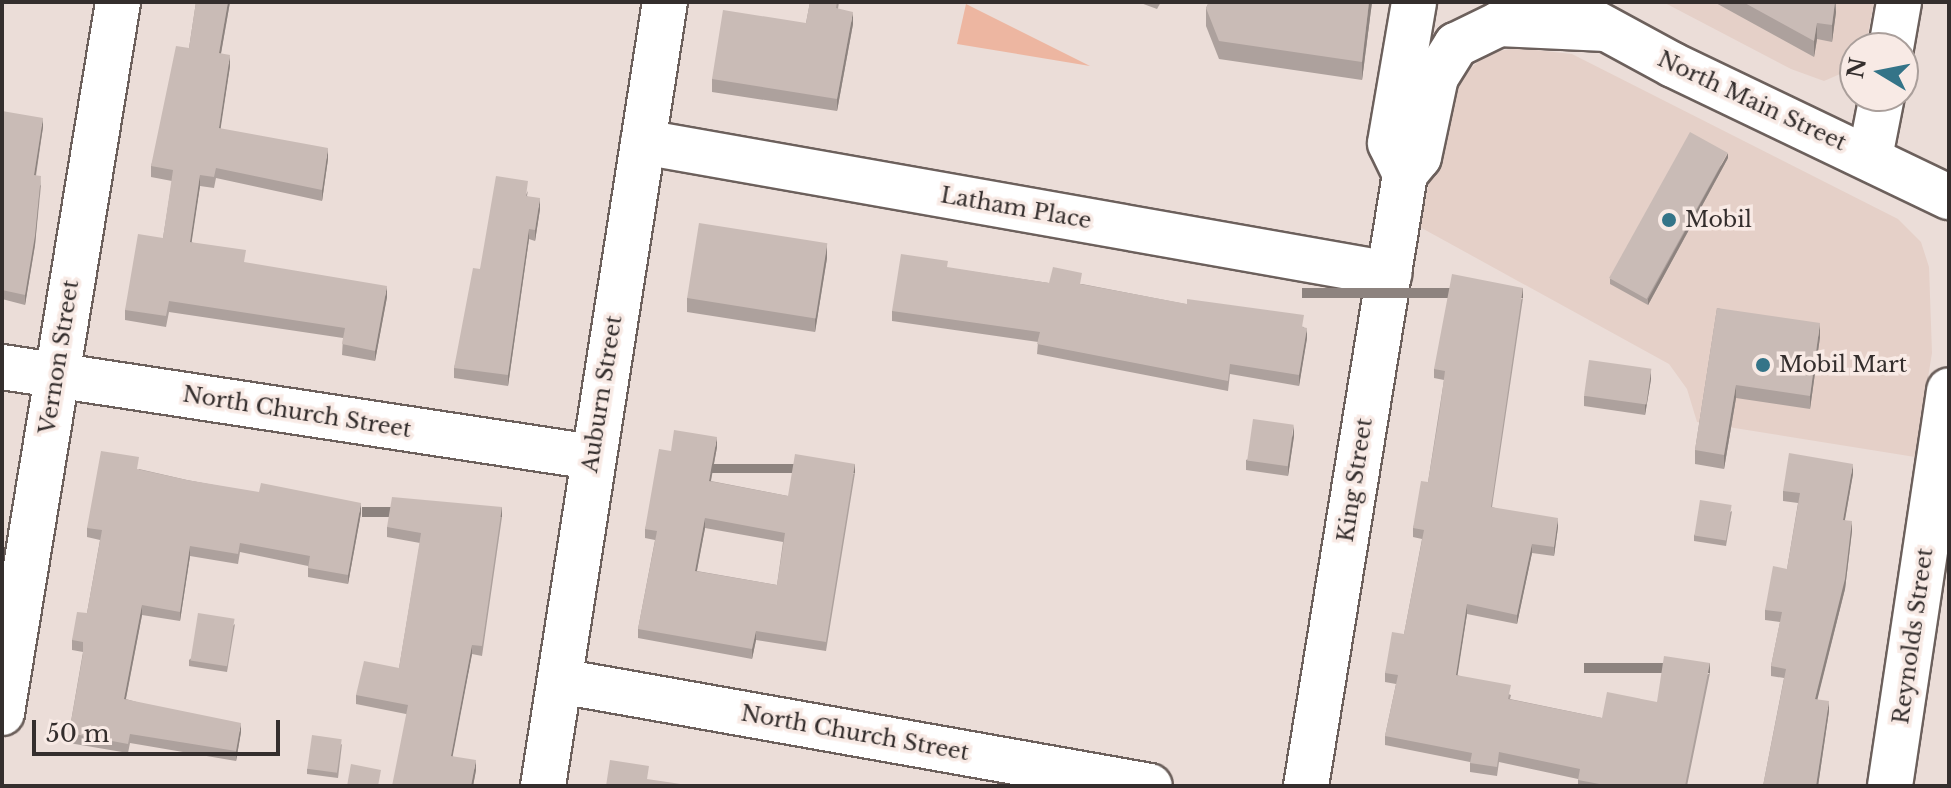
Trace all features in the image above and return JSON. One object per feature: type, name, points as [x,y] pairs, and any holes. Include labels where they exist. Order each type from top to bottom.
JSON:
[{"type":"street","name":"Vernon Street","points":[[2,713],[118,2]]},
{"type":"street","name":"Auburn Street","points":[[543,786],[665,2]]},
{"type":"street","points":[[1405,174],[1390,143],[1414,2]]},
{"type":"street","name":"North Main Street","points":[[1557,2],[1949,197]]},
{"type":"street","points":[[1894,32],[1899,2]]},
{"type":"street","name":"King Street","points":[[1306,786],[1405,174],[1419,157],[1436,77],[1456,45],[1499,24],[1520,22],[1606,29]]},
{"type":"street","points":[[1870,157],[1879,112]]},
{"type":"street","name":"Latham Place","points":[[643,142],[1389,274]]},
{"type":"street","name":"North Church Street","points":[[2,367],[592,457]]},
{"type":"street","name":"Reynolds Street","points":[[1890,786],[1949,390]]},
{"type":"street","name":"North Church Street","points":[[560,681],[1150,786]]},
{"type":"shaded area","points":[[1663,2],[1874,2],[1868,32],[1839,32],[1839,74],[1824,81],[1791,69]]},
{"type":"shaded area","points":[[966,4],[1090,66],[957,44]]},
{"type":"shaded area","points":[[1516,48],[1572,54],[1898,219],[1921,242],[1929,267],[1932,353],[1915,457],[1697,422],[1687,389],[1669,364],[1418,226],[1455,82],[1488,53]]},
{"type":"building","points":[[196,2],[228,2],[219,53],[230,55],[219,128],[328,148],[322,190],[216,168],[214,177],[200,175],[190,242],[246,250],[244,262],[387,286],[375,351],[342,344],[345,328],[169,301],[166,316],[125,310],[138,234],[163,238],[173,170],[151,166],[176,46],[189,48]]},
{"type":"building","points":[[810,2],[837,2],[836,8],[853,12],[837,99],[712,79],[723,10],[806,23]]},
{"type":"building","points":[[1209,2],[1369,2],[1362,62],[1219,41],[1206,8]]},
{"type":"building","points":[[1743,2],[1835,2],[1832,25],[1817,23],[1814,41]]},
{"type":"building","points":[[2,111],[43,118],[34,175],[41,176],[35,236],[25,295],[2,290]]},
{"type":"building","name":"Mobil","points":[[1690,132],[1728,153],[1647,299],[1609,278]]},
{"type":"building","points":[[496,176],[528,181],[526,196],[540,198],[535,230],[529,229],[508,375],[454,368],[473,268],[480,269]]},
{"type":"building","points":[[699,223],[827,243],[816,318],[687,298]]},
{"type":"building","points":[[901,254],[948,261],[947,267],[1049,283],[1053,267],[1082,273],[1080,284],[1187,304],[1187,299],[1304,315],[1302,327],[1307,328],[1299,375],[1230,364],[1228,381],[1037,344],[1040,332],[892,311]]},
{"type":"building","points":[[1452,274],[1523,288],[1491,507],[1558,518],[1554,547],[1532,544],[1517,615],[1467,604],[1456,675],[1511,685],[1508,699],[1602,718],[1607,692],[1657,702],[1664,656],[1710,663],[1685,786],[1610,786],[1578,780],[1580,769],[1499,752],[1497,767],[1470,763],[1472,753],[1385,736],[1398,675],[1385,673],[1392,632],[1404,634],[1424,530],[1413,528],[1421,481],[1428,482],[1439,416],[1445,371],[1434,369]]},
{"type":"building","name":"Mobil Mart","points":[[1717,308],[1820,323],[1810,396],[1736,385],[1724,455],[1695,450]]},
{"type":"building","points":[[1589,360],[1651,369],[1646,404],[1584,396]]},
{"type":"building","points":[[1253,419],[1294,425],[1288,466],[1247,461]]},
{"type":"building","points":[[674,430],[717,437],[709,481],[788,496],[795,454],[855,464],[826,642],[756,631],[752,649],[638,629],[657,531],[645,529],[659,449],[671,451]],"holes":[[[705,518],[785,533],[777,585],[695,571]]]},
{"type":"building","points":[[101,451],[139,457],[137,469],[187,480],[259,492],[261,483],[361,503],[348,575],[308,568],[310,556],[240,543],[238,554],[190,546],[180,612],[142,605],[124,699],[241,723],[236,751],[130,734],[128,744],[69,733],[83,654],[83,642],[72,640],[77,612],[87,613],[102,530],[87,528]]},
{"type":"building","points":[[1789,453],[1853,464],[1843,520],[1852,521],[1845,579],[1815,699],[1829,701],[1816,786],[1763,786],[1786,669],[1771,666],[1782,612],[1765,610],[1773,566],[1787,569],[1800,493],[1783,491]]},
{"type":"building","points":[[392,497],[502,507],[482,646],[472,645],[451,756],[476,760],[471,786],[392,786],[408,705],[356,695],[364,661],[399,668],[421,533],[387,527]]},
{"type":"building","points":[[1700,500],[1732,505],[1726,541],[1694,536]]},
{"type":"building","points":[[198,613],[235,619],[227,666],[190,660]]},
{"type":"building","points":[[312,735],[342,739],[337,773],[307,769]]},
{"type":"building","points":[[610,760],[649,766],[647,779],[694,786],[606,786]]},
{"type":"building","points":[[351,764],[381,770],[378,786],[347,786]]},
{"type":"place","name":"Mobil","points":[[1669,220]]},
{"type":"place","name":"Mobil Mart","points":[[1763,365]]}]
